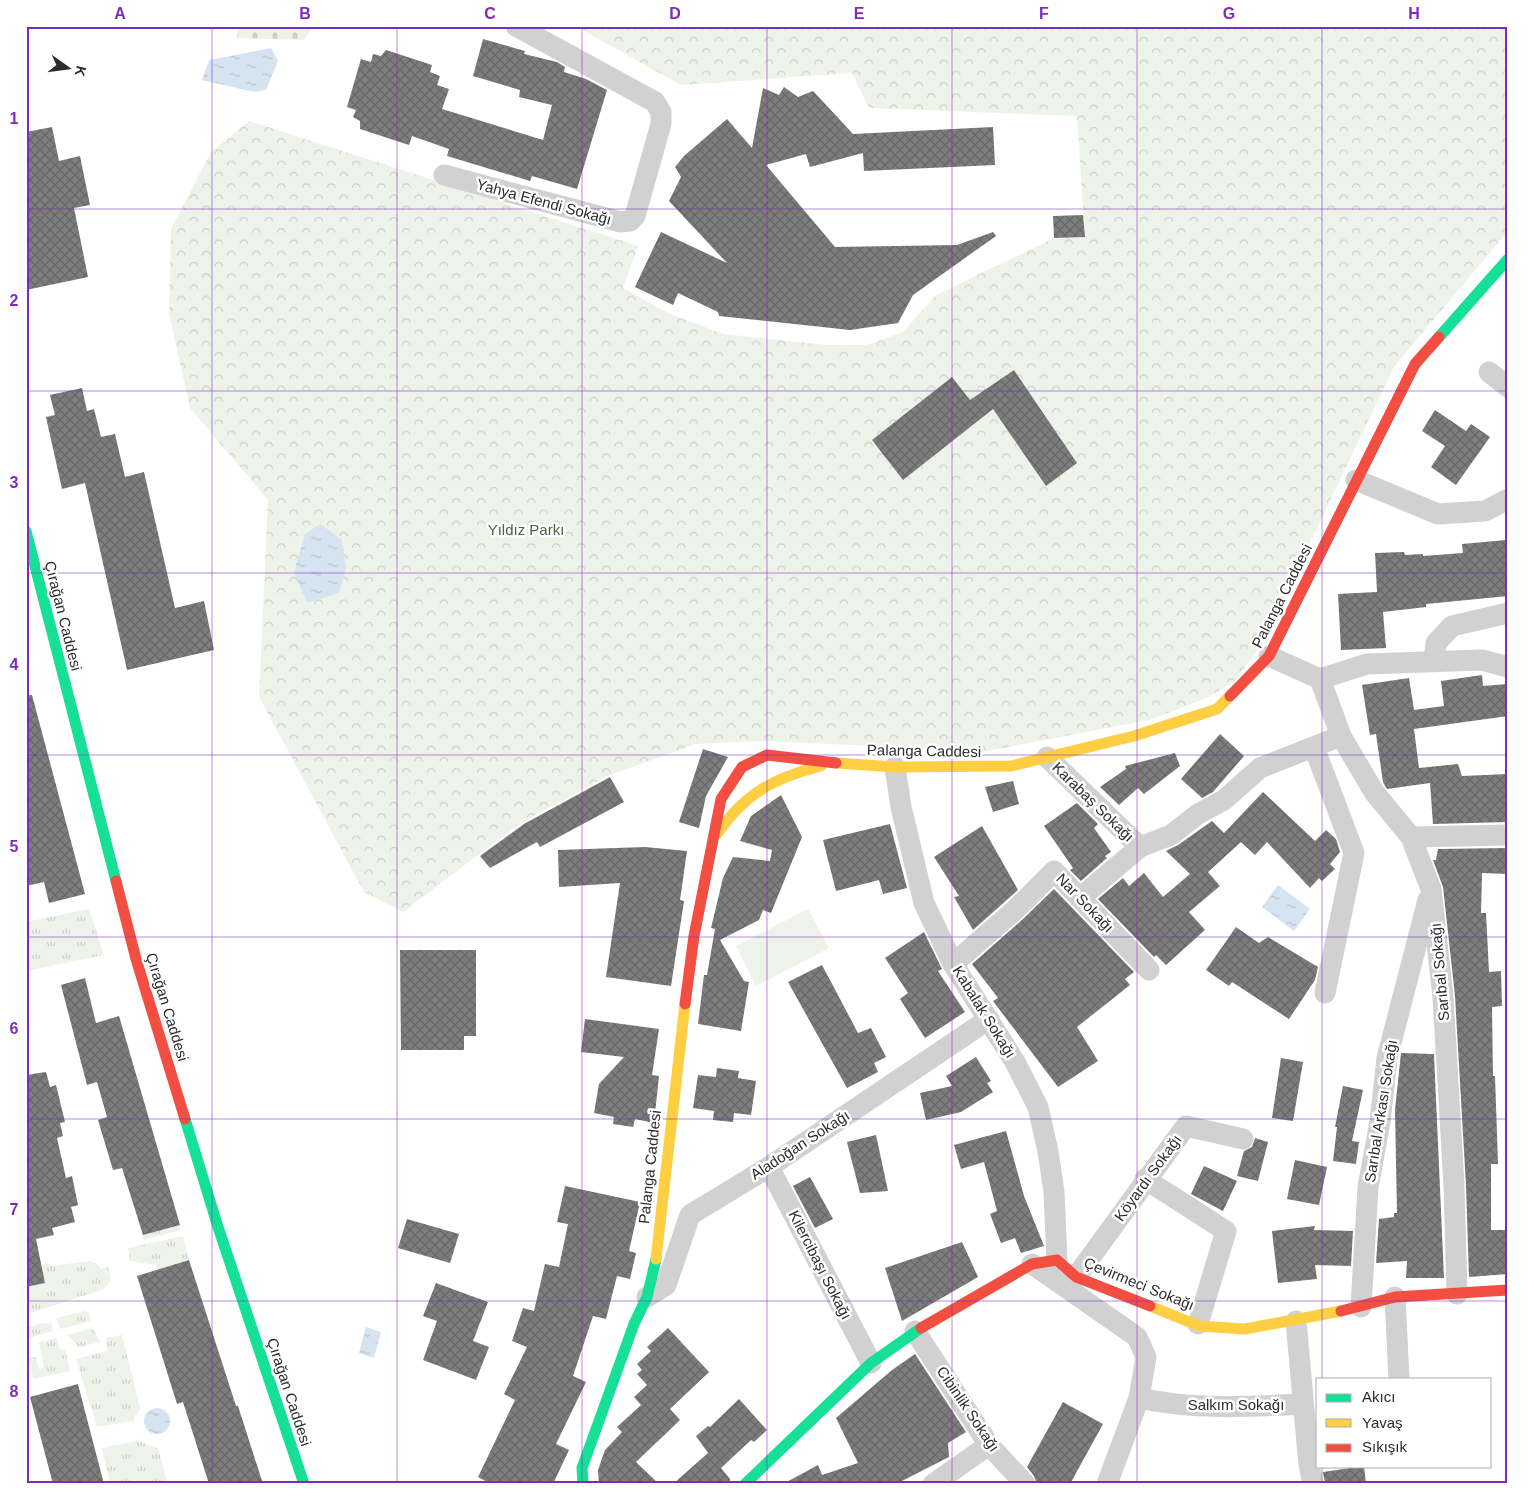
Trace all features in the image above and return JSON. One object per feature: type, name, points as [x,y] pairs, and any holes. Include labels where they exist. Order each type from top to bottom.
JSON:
[{"type":"main road","name":"Palanga Caddesi","points":[[583,1484],[582,1468],[634,1324],[647,1297],[656,1253],[674,1083],[694,936],[720,799],[742,767],[767,755],[832,764],[895,768],[1011,766],[1134,736],[1217,709],[1269,656],[1415,364],[1508,259]]},
{"type":"main road","name":"Çırağan Caddesi","points":[[26,531],[136,960],[218,1227],[304,1484]]},
{"type":"main road","name":"Palanga Caddesi","points":[[712,844],[729,814],[750,795],[790,773],[832,764]]},
{"type":"main road","name":"Çevirmeci Sokağı","points":[[1057,1260],[1076,1277],[1199,1326],[1245,1329],[1361,1308],[1395,1297],[1508,1290]]},
{"type":"main road","points":[[745,1484],[871,1363],[915,1331],[1032,1264],[1057,1260]]},
{"type":"street","name":"Yahya Efendi Sokağı","points":[[444,175],[622,222],[630,221],[635,216],[661,124],[662,112],[654,102],[516,26]]},
{"type":"street","points":[[1489,372],[1508,387]]},
{"type":"street","points":[[1356,480],[1438,514],[1485,511],[1508,499]]},
{"type":"street","points":[[1434,661],[1436,643],[1452,626],[1508,613]]},
{"type":"street","points":[[1269,656],[1320,679],[1367,664],[1482,660],[1508,667]]},
{"type":"street","name":"Sarıbal Sokağı","points":[[1320,679],[1341,736],[1374,792],[1411,837],[1431,889],[1437,926],[1448,1072],[1458,1294]]},
{"type":"street","points":[[1080,898],[1140,847],[1171,835],[1198,814],[1224,800],[1260,768],[1341,736]]},
{"type":"street","points":[[1314,747],[1354,854],[1325,993]]},
{"type":"street","name":"Karabaş Sokağı","points":[[1047,757],[1140,847]]},
{"type":"street","name":"Kabalak Sokağı","points":[[895,768],[901,807],[924,903],[953,964],[1016,1062],[1038,1107],[1048,1151],[1054,1192],[1057,1260]]},
{"type":"street","points":[[1411,837],[1508,835]]},
{"type":"street","name":"Nar Sokağı","points":[[953,964],[1015,910],[1054,871],[1149,970]]},
{"type":"street","name":"Sarıbal Arkası Sokağı","points":[[1361,1308],[1368,1187],[1380,1122],[1387,1058],[1431,889]]},
{"type":"street","name":"Aladoğan Sokağı","points":[[647,1297],[666,1285],[690,1215],[769,1167],[989,1019]]},
{"type":"street","name":"Köyardı Sokağı","points":[[1076,1277],[1186,1126],[1243,1139]]},
{"type":"street","name":"Kilercibaşı Sokağı","points":[[769,1167],[871,1363]]},
{"type":"street","points":[[1145,1180],[1226,1231],[1198,1324]]},
{"type":"street","points":[[1032,1264],[1137,1337],[1146,1358],[1139,1398],[1107,1484]]},
{"type":"street","points":[[1395,1297],[1399,1378]]},
{"type":"street","points":[[1296,1321],[1303,1404],[1313,1484]]},
{"type":"street","name":"Cibinlik Sokağı","points":[[915,1331],[989,1445],[1025,1484]]},
{"type":"street","name":"Salkım Sokağı","points":[[1139,1398],[1170,1405],[1217,1408],[1303,1404]]},
{"type":"street","points":[[933,1484],[989,1445]]},
{"type":"green space","points":[[237,26],[314,26],[304,40],[237,38]]},
{"type":"green space","name":"Yıldız Parkı","points":[[575,26],[1508,26],[1508,231],[1394,367],[1261,645],[1235,681],[1207,698],[1149,720],[988,751],[760,741],[696,744],[607,776],[519,824],[403,912],[364,892],[259,697],[268,500],[190,408],[169,314],[171,229],[211,152],[249,121],[638,246],[623,288],[670,314],[723,334],[827,345],[867,345],[903,332],[935,296],[1054,238],[1085,237],[1077,116],[869,108],[852,73],[681,85]]},
{"type":"green space","points":[[89,909],[104,955],[26,971],[26,922]]},
{"type":"green space","points":[[808,909],[829,948],[756,986],[736,946]]},
{"type":"green space","points":[[180,1225],[181,1230],[144,1240],[143,1235]]},
{"type":"green space","points":[[183,1236],[189,1260],[157,1270],[156,1265],[130,1261],[128,1248]]},
{"type":"green space","points":[[90,1261],[96,1263],[101,1269],[108,1267],[111,1280],[104,1289],[31,1313],[27,1309],[26,1287],[45,1283],[41,1265],[47,1263],[50,1266]]},
{"type":"green space","points":[[85,1311],[89,1313],[91,1321],[60,1329],[56,1318]]},
{"type":"green space","points":[[43,1323],[51,1323],[53,1331],[26,1339],[26,1328]]},
{"type":"green space","points":[[93,1328],[100,1342],[79,1347],[67,1335]]},
{"type":"green space","points":[[122,1335],[140,1408],[133,1421],[97,1427],[76,1359],[107,1351],[106,1338]]},
{"type":"green space","points":[[57,1338],[60,1350],[65,1349],[70,1371],[33,1379],[29,1358],[36,1357],[39,1369],[44,1367],[39,1342]]},
{"type":"green space","points":[[137,1441],[158,1448],[168,1484],[110,1484],[102,1448]]},
{"type":"water","points":[[271,48],[278,61],[266,90],[254,92],[202,80],[209,60]]},
{"type":"water","points":[[320,524],[342,540],[346,568],[339,593],[307,603],[294,572],[305,534]]},
{"type":"water","points":[[1278,885],[1310,909],[1294,931],[1262,907]]},
{"type":"water","points":[[366,1327],[381,1332],[374,1358],[359,1353]]},
{"type":"water","points":[[157,1408],[166,1412],[170,1421],[166,1430],[157,1434],[148,1430],[144,1421],[148,1412]]},
{"type":"building","points":[[483,39],[525,51],[524,54],[557,62],[565,67],[564,72],[586,79],[607,90],[577,189],[532,176],[530,181],[447,156],[449,149],[412,136],[409,145],[360,129],[360,121],[353,117],[356,110],[347,107],[361,59],[371,62],[373,54],[381,56],[386,50],[432,65],[430,72],[440,76],[437,85],[449,89],[442,109],[543,140],[552,105],[519,97],[520,90],[473,76]]},
{"type":"building","points":[[784,87],[798,97],[813,91],[853,134],[993,127],[995,165],[864,171],[863,153],[810,167],[806,154],[766,165],[835,247],[957,245],[993,232],[996,236],[913,295],[898,323],[850,330],[719,316],[718,312],[678,293],[673,305],[635,287],[661,232],[727,263],[669,201],[681,177],[675,167],[684,156],[727,119],[752,148],[763,88],[779,95]]},
{"type":"building","points":[[52,127],[59,161],[80,156],[90,205],[74,208],[88,277],[26,290],[26,132]]},
{"type":"building","points":[[1083,215],[1085,237],[1054,238],[1053,216]]},
{"type":"building","points":[[1014,370],[1077,463],[1046,486],[993,409],[903,480],[872,440],[952,377],[970,400]]},
{"type":"building","points":[[82,388],[87,411],[94,409],[101,437],[115,434],[125,477],[144,472],[175,608],[204,601],[214,650],[127,670],[85,483],[62,489],[46,417],[55,415],[50,395]]},
{"type":"building","points":[[1435,410],[1466,431],[1471,424],[1490,437],[1456,485],[1431,467],[1445,446],[1422,431]]},
{"type":"building","points":[[1506,540],[1508,596],[1426,604],[1426,607],[1383,612],[1386,648],[1341,650],[1338,594],[1377,592],[1375,553],[1404,552],[1405,555],[1423,554],[1423,556],[1463,553],[1462,544]]},
{"type":"building","points":[[1482,675],[1483,686],[1508,684],[1508,716],[1414,729],[1419,768],[1458,764],[1462,776],[1508,774],[1508,822],[1433,824],[1430,783],[1387,789],[1383,782],[1376,734],[1370,735],[1362,685],[1409,678],[1414,710],[1444,706],[1441,681]]},
{"type":"building","points":[[26,695],[32,695],[85,894],[49,903],[44,882],[26,886]]},
{"type":"building","points":[[1220,734],[1244,756],[1213,792],[1202,798],[1181,779]]},
{"type":"building","points":[[703,749],[728,757],[706,796],[699,828],[679,822]]},
{"type":"building","points":[[1175,753],[1180,766],[1144,794],[1138,788],[1119,805],[1100,787],[1126,769],[1125,766]]},
{"type":"building","points":[[610,777],[624,802],[540,847],[537,842],[490,868],[480,856],[524,824]]},
{"type":"building","points":[[1013,781],[1019,804],[993,812],[985,787]]},
{"type":"building","points":[[1263,792],[1315,841],[1326,830],[1336,839],[1340,852],[1330,864],[1335,869],[1322,881],[1319,878],[1310,888],[1267,842],[1255,855],[1241,842],[1208,872],[1220,886],[1189,912],[1205,930],[1166,965],[1156,955],[1154,957],[1098,899],[1123,878],[1129,886],[1144,873],[1163,897],[1190,874],[1166,851],[1178,845],[1212,821],[1224,833]]},
{"type":"building","points":[[781,795],[802,837],[771,913],[763,910],[759,920],[720,940],[744,981],[749,982],[741,1031],[698,1024],[704,975],[707,975],[715,929],[711,928],[723,878],[733,857],[770,861],[772,850],[740,841],[751,816]]},
{"type":"building","points":[[1077,803],[1098,824],[1094,828],[1111,852],[1105,856],[1107,858],[1081,881],[1070,870],[1073,868],[1044,826]]},
{"type":"building","points":[[890,824],[907,888],[883,894],[879,880],[836,891],[823,840]]},
{"type":"building","points":[[982,826],[1018,890],[973,930],[954,897],[959,896],[934,857]]},
{"type":"building","points":[[645,847],[687,851],[680,900],[684,901],[671,986],[606,977],[620,883],[559,887],[558,850]]},
{"type":"building","points":[[1508,848],[1508,874],[1482,873],[1481,913],[1486,913],[1489,972],[1501,971],[1502,1006],[1492,1007],[1493,1076],[1495,1076],[1498,1164],[1491,1164],[1491,1230],[1508,1230],[1508,1274],[1469,1277],[1466,1185],[1455,996],[1443,887],[1433,860],[1436,860],[1438,849]]},
{"type":"building","points":[[1054,889],[1134,972],[1125,979],[1130,985],[1077,1027],[1098,1061],[1058,1087],[993,1001],[998,998],[972,964]]},
{"type":"building","points":[[1236,927],[1259,943],[1268,937],[1318,967],[1315,980],[1289,1019],[1232,982],[1229,986],[1206,970]]},
{"type":"building","points":[[924,932],[942,969],[938,971],[965,1012],[925,1038],[900,999],[908,993],[885,958]]},
{"type":"building","points":[[400,950],[476,950],[476,1036],[464,1036],[464,1050],[401,1050]]},
{"type":"building","points":[[822,965],[858,1033],[871,1028],[886,1057],[874,1063],[878,1072],[847,1088],[788,982]]},
{"type":"building","points":[[85,978],[96,1023],[119,1016],[180,1225],[143,1235],[122,1168],[113,1170],[98,1120],[107,1117],[97,1082],[87,1085],[61,985]]},
{"type":"building","points":[[585,1019],[659,1029],[652,1075],[659,1076],[654,1123],[635,1119],[633,1127],[613,1124],[614,1117],[594,1113],[599,1084],[624,1057],[581,1052]]},
{"type":"building","points":[[1401,1053],[1434,1054],[1444,1278],[1406,1278],[1407,1261],[1376,1263],[1379,1219],[1394,1217],[1394,1213],[1397,1213],[1395,1110]]},
{"type":"building","points":[[976,1057],[991,1081],[987,1083],[993,1092],[961,1112],[926,1120],[920,1093],[952,1086],[946,1076]]},
{"type":"building","points":[[1281,1058],[1303,1062],[1293,1121],[1272,1118]]},
{"type":"building","points":[[717,1068],[739,1071],[738,1078],[756,1081],[751,1115],[734,1113],[733,1122],[713,1120],[714,1111],[693,1108],[698,1075],[716,1077]]},
{"type":"building","points":[[46,1072],[50,1087],[56,1085],[65,1122],[60,1123],[63,1136],[57,1138],[66,1178],[72,1176],[78,1205],[71,1207],[75,1222],[52,1228],[54,1235],[36,1239],[45,1283],[26,1287],[26,1075]]},
{"type":"building","points":[[1343,1086],[1363,1090],[1352,1141],[1359,1142],[1356,1164],[1333,1161],[1337,1127],[1335,1127]]},
{"type":"building","points":[[1006,1131],[1024,1196],[1044,1246],[1021,1253],[1015,1238],[1001,1243],[990,1214],[997,1211],[984,1162],[961,1169],[954,1145]]},
{"type":"building","points":[[876,1135],[888,1191],[860,1193],[847,1142]]},
{"type":"building","points":[[1255,1138],[1268,1142],[1258,1181],[1237,1176],[1244,1151],[1252,1147]]},
{"type":"building","points":[[1295,1160],[1327,1167],[1319,1205],[1287,1199]]},
{"type":"building","points":[[1204,1166],[1237,1181],[1223,1211],[1191,1194]]},
{"type":"building","points":[[810,1177],[833,1219],[815,1228],[793,1186]]},
{"type":"building","points":[[565,1186],[640,1202],[629,1251],[636,1253],[630,1279],[617,1276],[606,1319],[593,1316],[573,1376],[586,1382],[556,1444],[569,1450],[553,1484],[491,1484],[478,1477],[515,1400],[504,1394],[527,1347],[512,1341],[523,1308],[534,1311],[545,1264],[559,1267],[568,1224],[557,1222]]},
{"type":"building","points":[[407,1219],[459,1234],[450,1263],[398,1248]]},
{"type":"building","points":[[1315,1226],[1314,1230],[1353,1231],[1351,1266],[1315,1265],[1317,1279],[1278,1283],[1272,1231]]},
{"type":"building","points":[[962,1242],[978,1277],[902,1321],[885,1268]]},
{"type":"building","points":[[189,1260],[263,1484],[209,1484],[183,1402],[177,1404],[137,1276]]},
{"type":"building","points":[[436,1283],[488,1302],[473,1341],[489,1347],[476,1380],[423,1360],[437,1321],[423,1316]]},
{"type":"building","points":[[668,1328],[709,1372],[670,1409],[680,1420],[636,1462],[659,1484],[599,1484],[598,1470],[605,1450],[622,1432],[617,1427],[641,1405],[634,1397],[647,1385],[637,1374],[642,1370],[637,1364],[651,1351],[647,1347]]},
{"type":"building","points":[[915,1354],[966,1432],[948,1443],[949,1457],[896,1484],[783,1484],[818,1465],[822,1475],[858,1463],[836,1418],[892,1370]]},
{"type":"building","points":[[78,1384],[104,1484],[53,1484],[30,1397]]},
{"type":"building","points":[[739,1399],[767,1430],[754,1442],[751,1440],[721,1468],[730,1479],[730,1484],[673,1484],[708,1453],[696,1436],[708,1426],[710,1427]]},
{"type":"building","points":[[1063,1402],[1103,1424],[1070,1484],[1037,1484],[1027,1467]]},
{"type":"building","points":[[1364,1468],[1366,1484],[1325,1484],[1323,1472]]},
{"type":"traffic: fast","points":[[1439,337],[1508,259]]},
{"type":"traffic: fast","points":[[26,531],[116,881]]},
{"type":"traffic: fast","points":[[185,1119],[218,1227],[304,1484]]},
{"type":"traffic: fast","points":[[583,1484],[582,1468],[634,1324],[647,1297],[656,1259]]},
{"type":"traffic: fast","points":[[745,1484],[871,1363],[921,1328]]},
{"type":"traffic: slow","points":[[836,763],[895,767],[1011,766],[1134,736],[1217,709],[1230,696]]},
{"type":"traffic: slow","points":[[717,834],[738,808],[762,789],[789,776],[821,766]]},
{"type":"traffic: slow","points":[[656,1259],[685,1004]]},
{"type":"traffic: slow","points":[[1150,1306],[1199,1326],[1245,1329],[1341,1311]]},
{"type":"traffic: jam","points":[[1230,696],[1269,656],[1415,364],[1439,337]]},
{"type":"traffic: jam","points":[[685,1004],[694,936],[721,799],[742,767],[767,755],[836,763]]},
{"type":"traffic: jam","points":[[116,881],[136,959],[185,1119]]},
{"type":"traffic: jam","points":[[921,1328],[1032,1264],[1057,1260],[1076,1277],[1150,1306]]},
{"type":"traffic: jam","points":[[1341,1311],[1395,1297],[1508,1290]]}]
